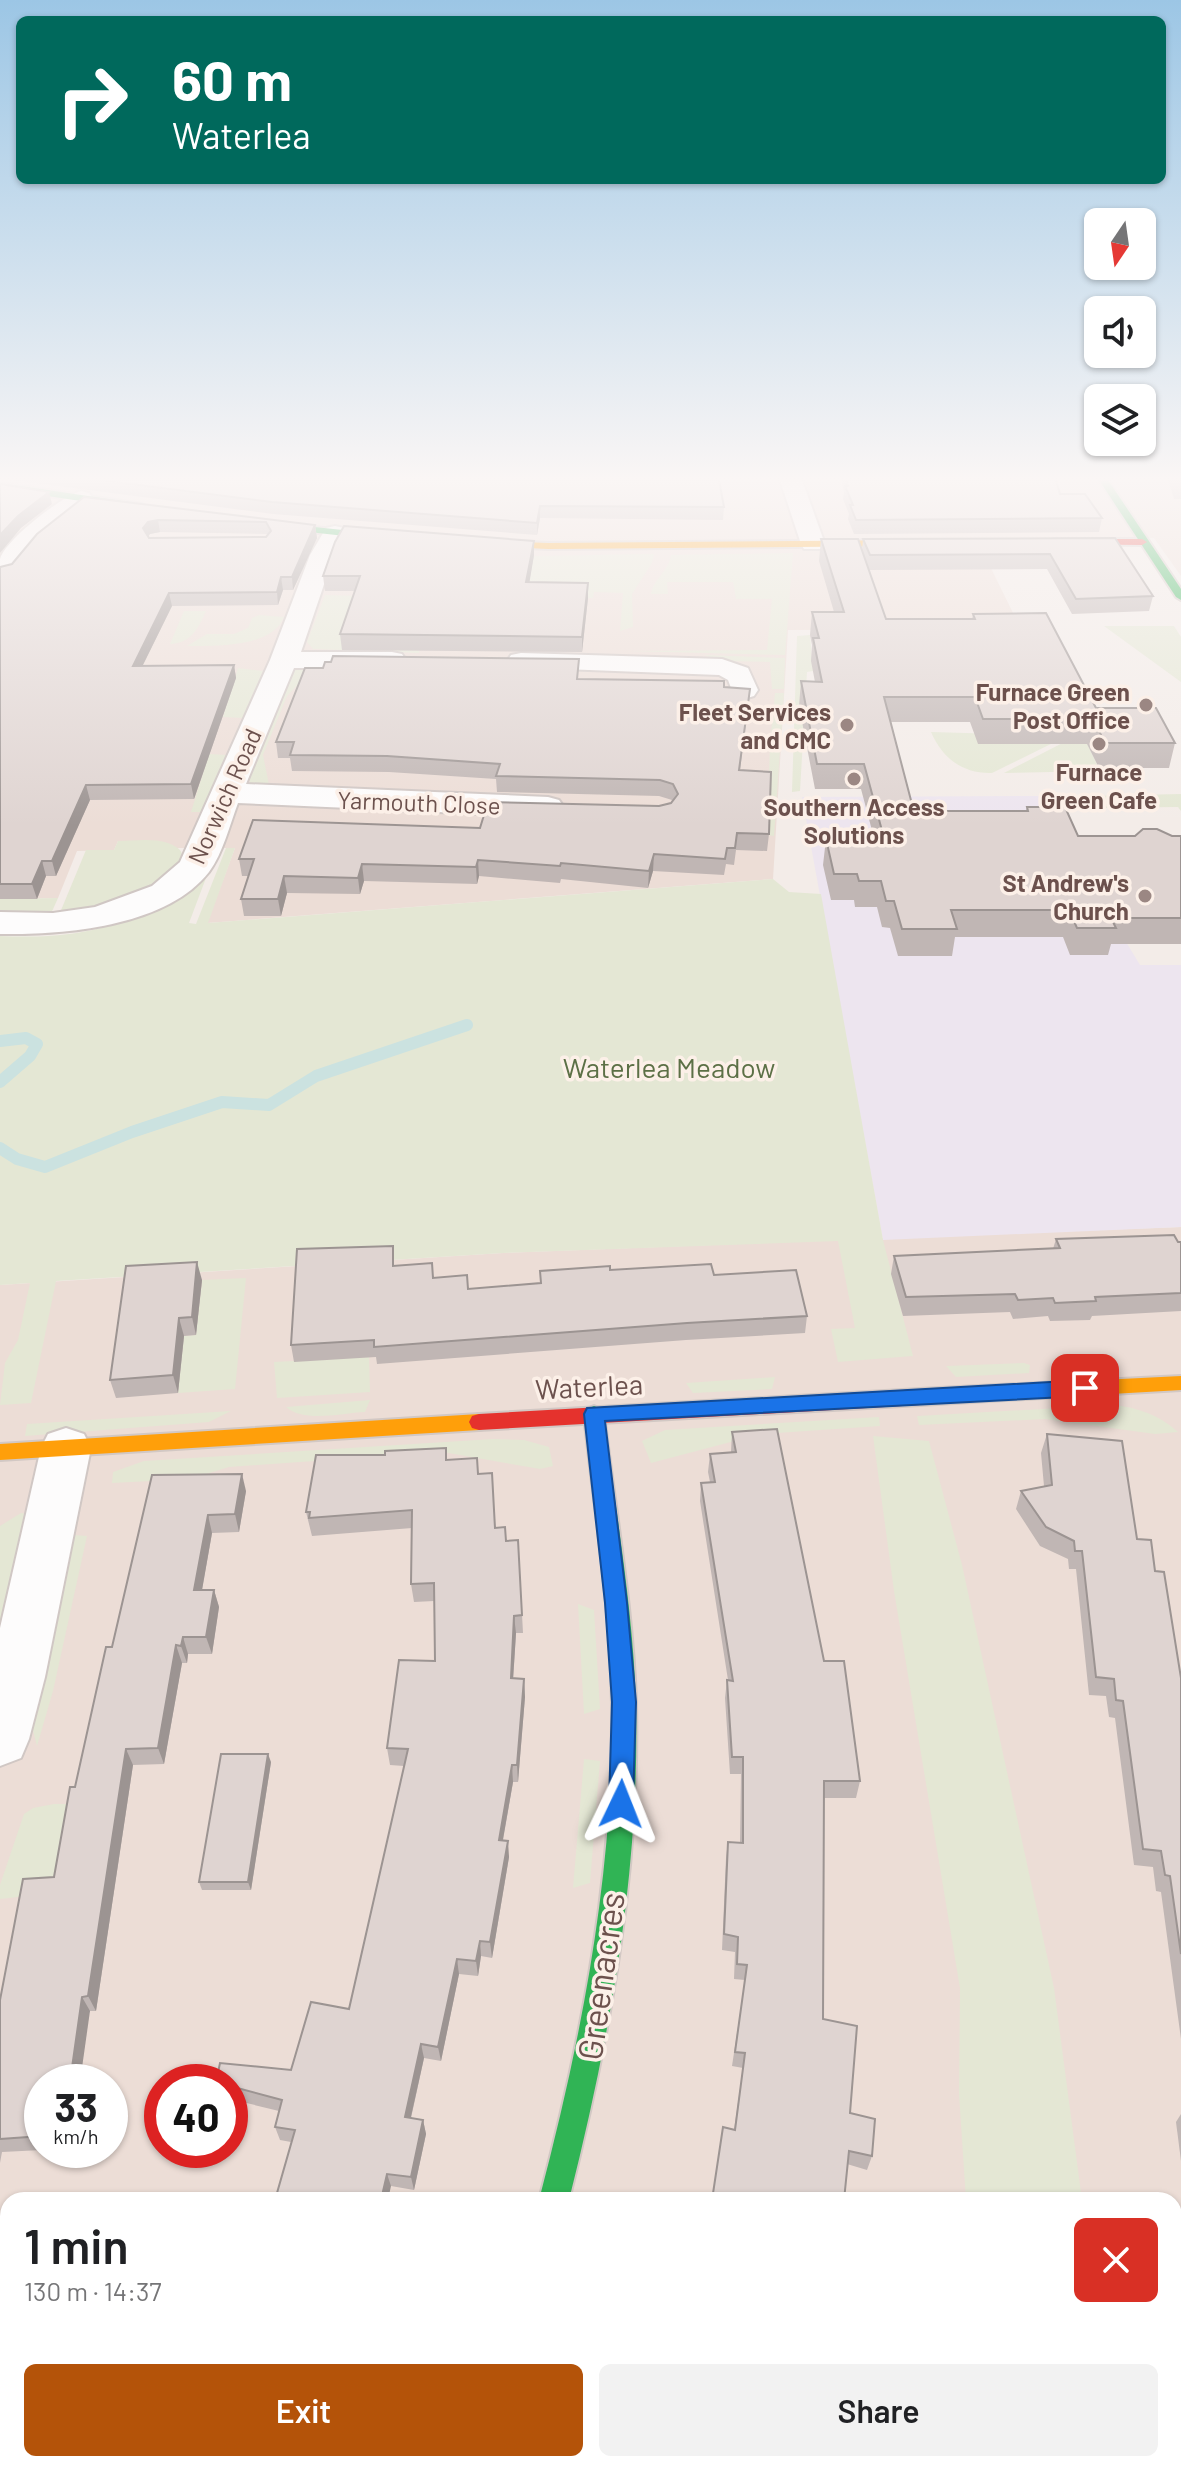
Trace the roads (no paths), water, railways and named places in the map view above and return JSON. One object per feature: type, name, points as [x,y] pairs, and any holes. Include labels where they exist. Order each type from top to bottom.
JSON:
[{"type":"street","name":"Norwich Road","points":[[0,923],[81,921],[125,910],[164,893],[195,867],[284,660],[307,595]]},
{"type":"street","points":[[284,660],[421,660]]},
{"type":"street","points":[[490,661],[722,667],[736,670],[743,679],[744,690]]},
{"type":"street","name":"Yarmouth Close","points":[[227,793],[453,805],[584,808]]},
{"type":"street","name":"Waterlea","points":[[0,1452],[594,1414],[1181,1383]]},
{"type":"street","name":"Greenacres","points":[[556,2192],[573,2135],[609,1962],[621,1804],[624,1702],[594,1414]]},
{"type":"street","points":[[0,1739],[24,1648],[66,1448]]},
{"type":"waterway","points":[[0,1148],[17,1159],[45,1167],[132,1132],[222,1102],[269,1105],[316,1076],[467,1025]]},
{"type":"waterway","points":[[0,1041],[26,1038],[37,1044],[30,1056],[0,1082]]},
{"type":"place","name":"Furnace Green Post Office","points":[[1146,705]]},
{"type":"place","name":"Fleet Services and CMC","points":[[847,725]]},
{"type":"place","name":"Furnace Green Cafe","points":[[1099,744]]},
{"type":"place","name":"Southern Access Solutions","points":[[854,779]]},
{"type":"place","name":"St Andrew's Church","points":[[1145,896]]},
{"type":"park label","name":"Waterlea Meadow","points":[[669,1067]]}]
